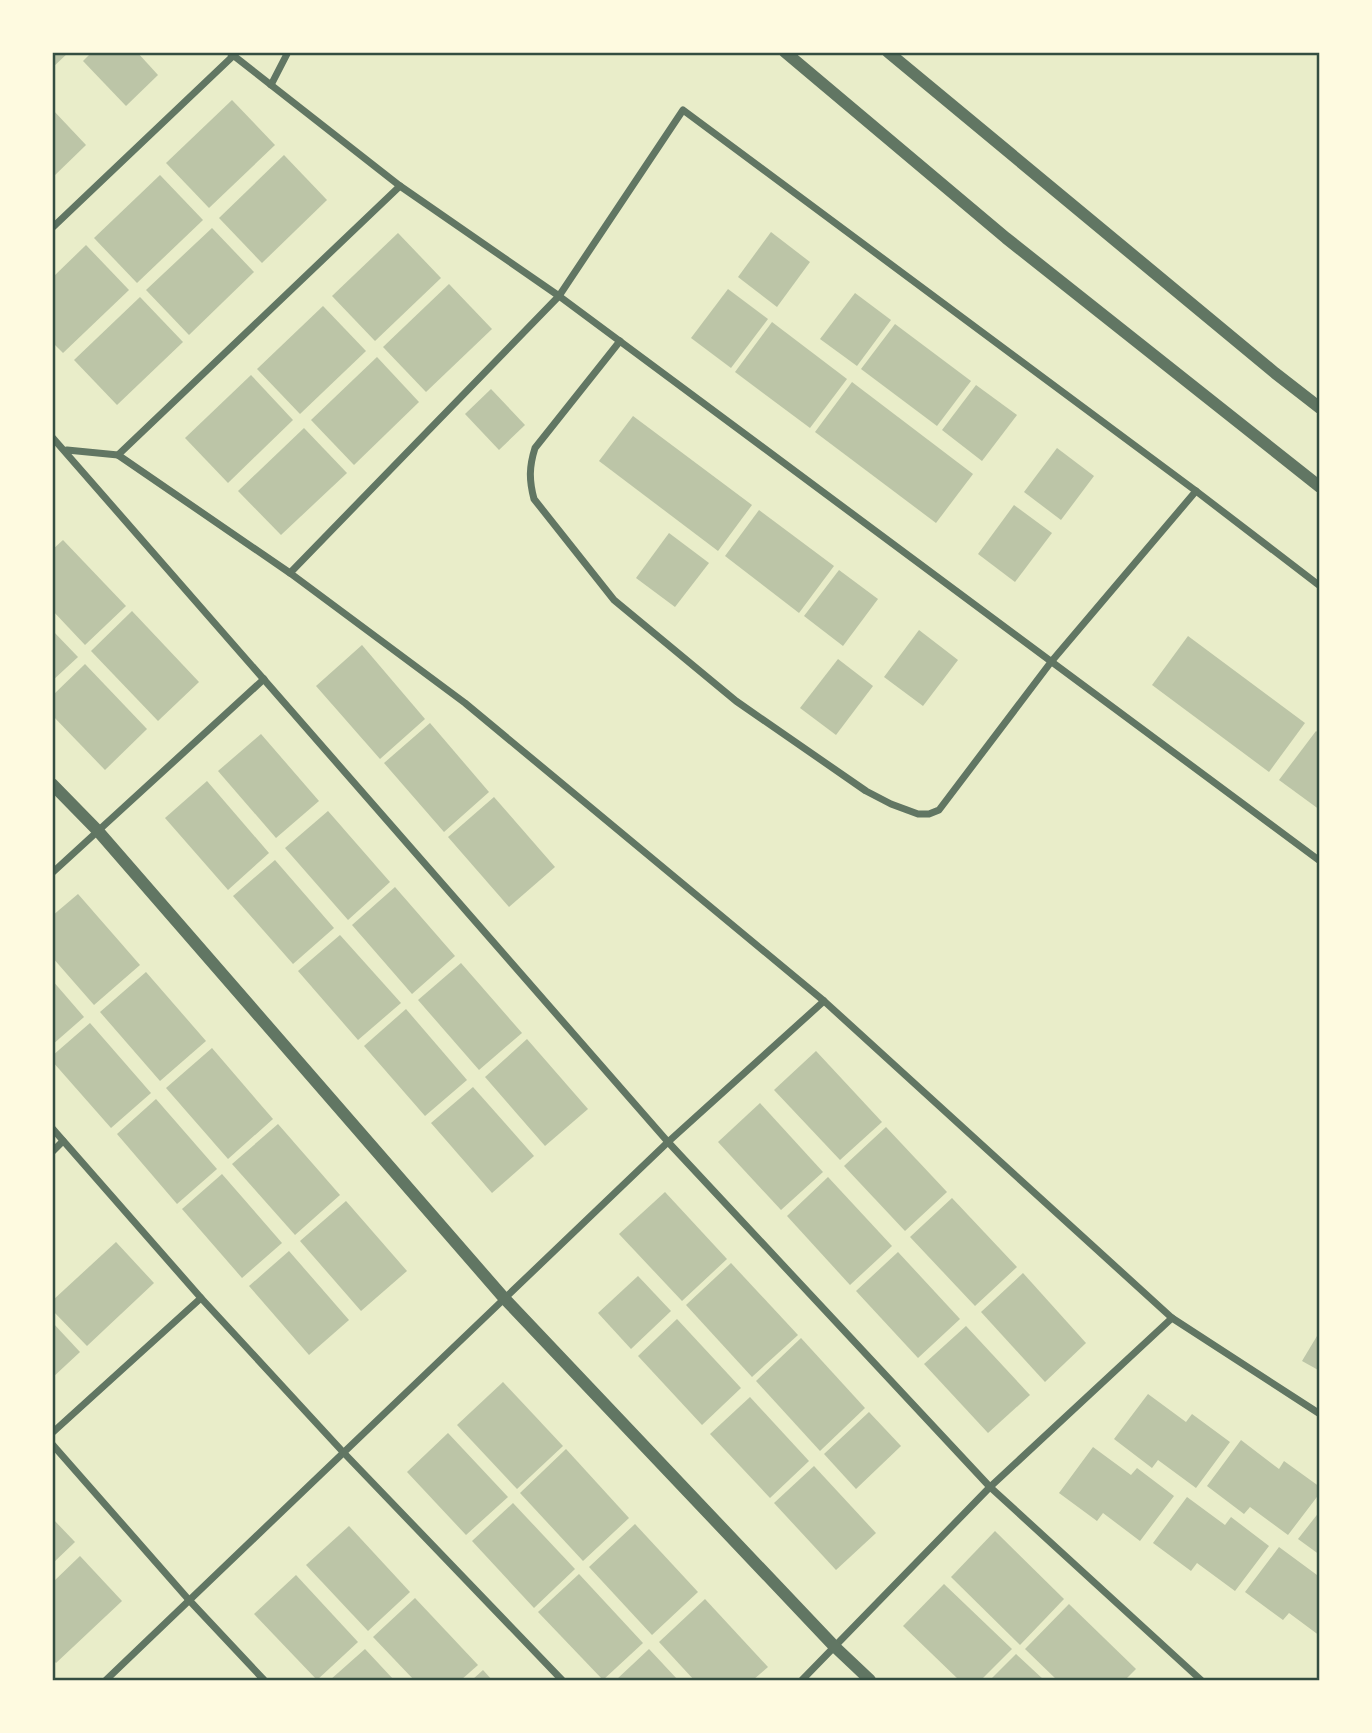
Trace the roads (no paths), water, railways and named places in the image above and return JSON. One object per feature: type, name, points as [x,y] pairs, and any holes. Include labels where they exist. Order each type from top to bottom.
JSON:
[{"type":"street","points":[[271,85],[288,52]]},
{"type":"street","points":[[785,52],[1006,238],[1320,487]]},
{"type":"street","points":[[888,52],[1320,408]]},
{"type":"street","points":[[52,228],[231,54],[400,186],[559,296],[1320,861]]},
{"type":"street","points":[[290,573],[559,296],[683,110],[1320,586]]},
{"type":"street","points":[[118,455],[400,186]]},
{"type":"street","points":[[620,341],[535,448],[529,465],[529,482],[534,499],[614,600],[736,701],[866,791],[918,814],[939,810],[1051,662],[1196,491]]},
{"type":"street","points":[[52,437],[668,1142],[990,1487],[1201,1681]]},
{"type":"street","points":[[66,450],[118,455],[290,573],[465,703],[824,1002],[1172,1318],[1320,1414]]},
{"type":"street","points":[[52,873],[264,679]]},
{"type":"street","points":[[52,784],[98,831],[504,1298],[870,1681]]},
{"type":"street","points":[[106,1681],[668,1142],[824,1002]]},
{"type":"street","points":[[52,1128],[201,1298],[343,1452],[562,1681]]},
{"type":"street","points":[[52,1152],[63,1141]]},
{"type":"street","points":[[52,1433],[201,1298]]},
{"type":"street","points":[[802,1681],[990,1487],[1172,1318]]},
{"type":"street","points":[[52,1444],[264,1681]]}]
